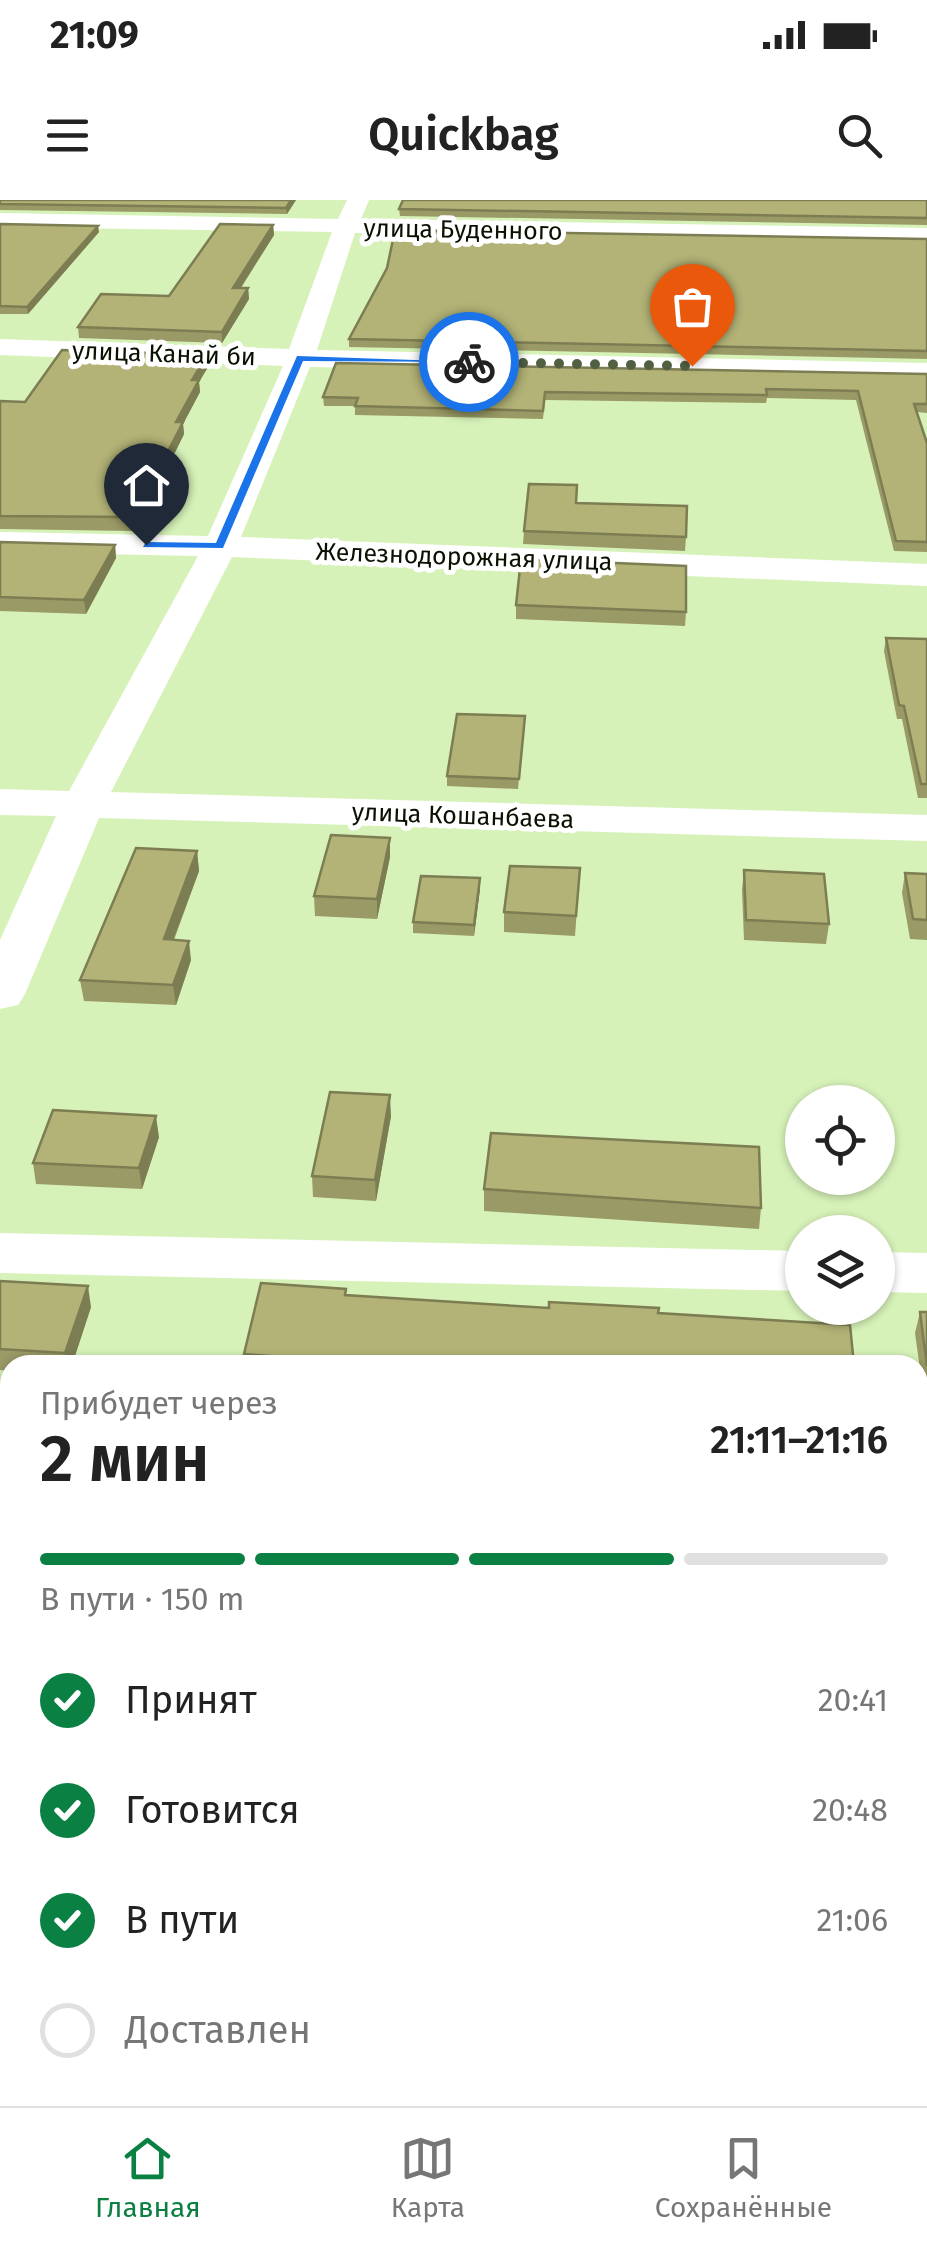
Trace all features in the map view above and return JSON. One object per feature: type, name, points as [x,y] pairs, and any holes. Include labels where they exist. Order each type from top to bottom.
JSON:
[{"type":"street","name":"улица Буденного","points":[[0,220],[352,214],[927,235]]},
{"type":"street","points":[[0,994],[83,805],[220,546],[300,358],[352,214]]},
{"type":"street","name":"улица Канай би","points":[[0,347],[927,372]]},
{"type":"street","name":"Железнодорожная улица","points":[[0,542],[220,546],[927,575]]},
{"type":"street","name":"улица Кошанбаева","points":[[0,802],[927,828]]},
{"type":"street","points":[[0,1253],[785,1271]]},
{"type":"street","points":[[895,1273],[927,1274]]},
{"type":"building","points":[[0,200],[291,200],[286,208],[0,204]]},
{"type":"building","points":[[403,200],[927,200],[927,218],[399,209]]},
{"type":"building","points":[[0,224],[98,226],[27,307],[0,306]]},
{"type":"building","points":[[220,224],[273,225],[233,288],[248,288],[222,332],[78,327],[101,294],[169,296]]},
{"type":"building","points":[[395,230],[927,239],[927,351],[349,339],[387,268]]},
{"type":"building","points":[[62,350],[207,355],[192,380],[199,380],[176,422],[183,422],[137,512],[130,517],[0,516],[0,401],[25,402]]},
{"type":"building","points":[[336,363],[927,374],[927,404],[914,404],[927,443],[927,542],[896,541],[858,391],[766,389],[767,395],[545,392],[543,411],[355,406],[358,398],[323,397]]},
{"type":"building","points":[[529,484],[577,485],[576,503],[687,506],[686,537],[524,531]]},
{"type":"building","points":[[0,542],[115,545],[84,600],[0,597]]},
{"type":"building","points":[[521,559],[686,566],[686,612],[516,605]]},
{"type":"building","points":[[886,638],[927,639],[927,784],[921,784]]},
{"type":"building","points":[[457,714],[525,716],[519,779],[447,776]]},
{"type":"building","points":[[331,835],[390,838],[377,899],[314,896]]},
{"type":"building","points":[[136,848],[197,851],[164,939],[189,941],[173,985],[80,980]]},
{"type":"building","points":[[510,866],[580,868],[576,916],[504,912]]},
{"type":"building","points":[[744,870],[824,874],[829,924],[746,920]]},
{"type":"building","points":[[905,873],[927,874],[927,920],[913,919]]},
{"type":"building","points":[[421,876],[480,878],[474,925],[413,922]]},
{"type":"building","points":[[330,1092],[390,1095],[375,1180],[312,1176]]},
{"type":"building","points":[[53,1110],[156,1116],[139,1168],[33,1163]]},
{"type":"building","points":[[491,1133],[759,1147],[761,1208],[484,1189]]},
{"type":"building","points":[[0,1281],[88,1286],[65,1353],[0,1349]]},
{"type":"building","points":[[261,1283],[346,1289],[345,1295],[549,1308],[549,1302],[659,1308],[658,1313],[785,1321],[785,1325],[850,1325],[853,1355],[244,1354]]},
{"type":"building","points":[[920,1312],[927,1312],[926,1355]]},
{"type":"way so far","points":[[469,362],[692,366]]},
{"type":"route","points":[[146,545],[220,546],[300,358],[469,362]]}]
